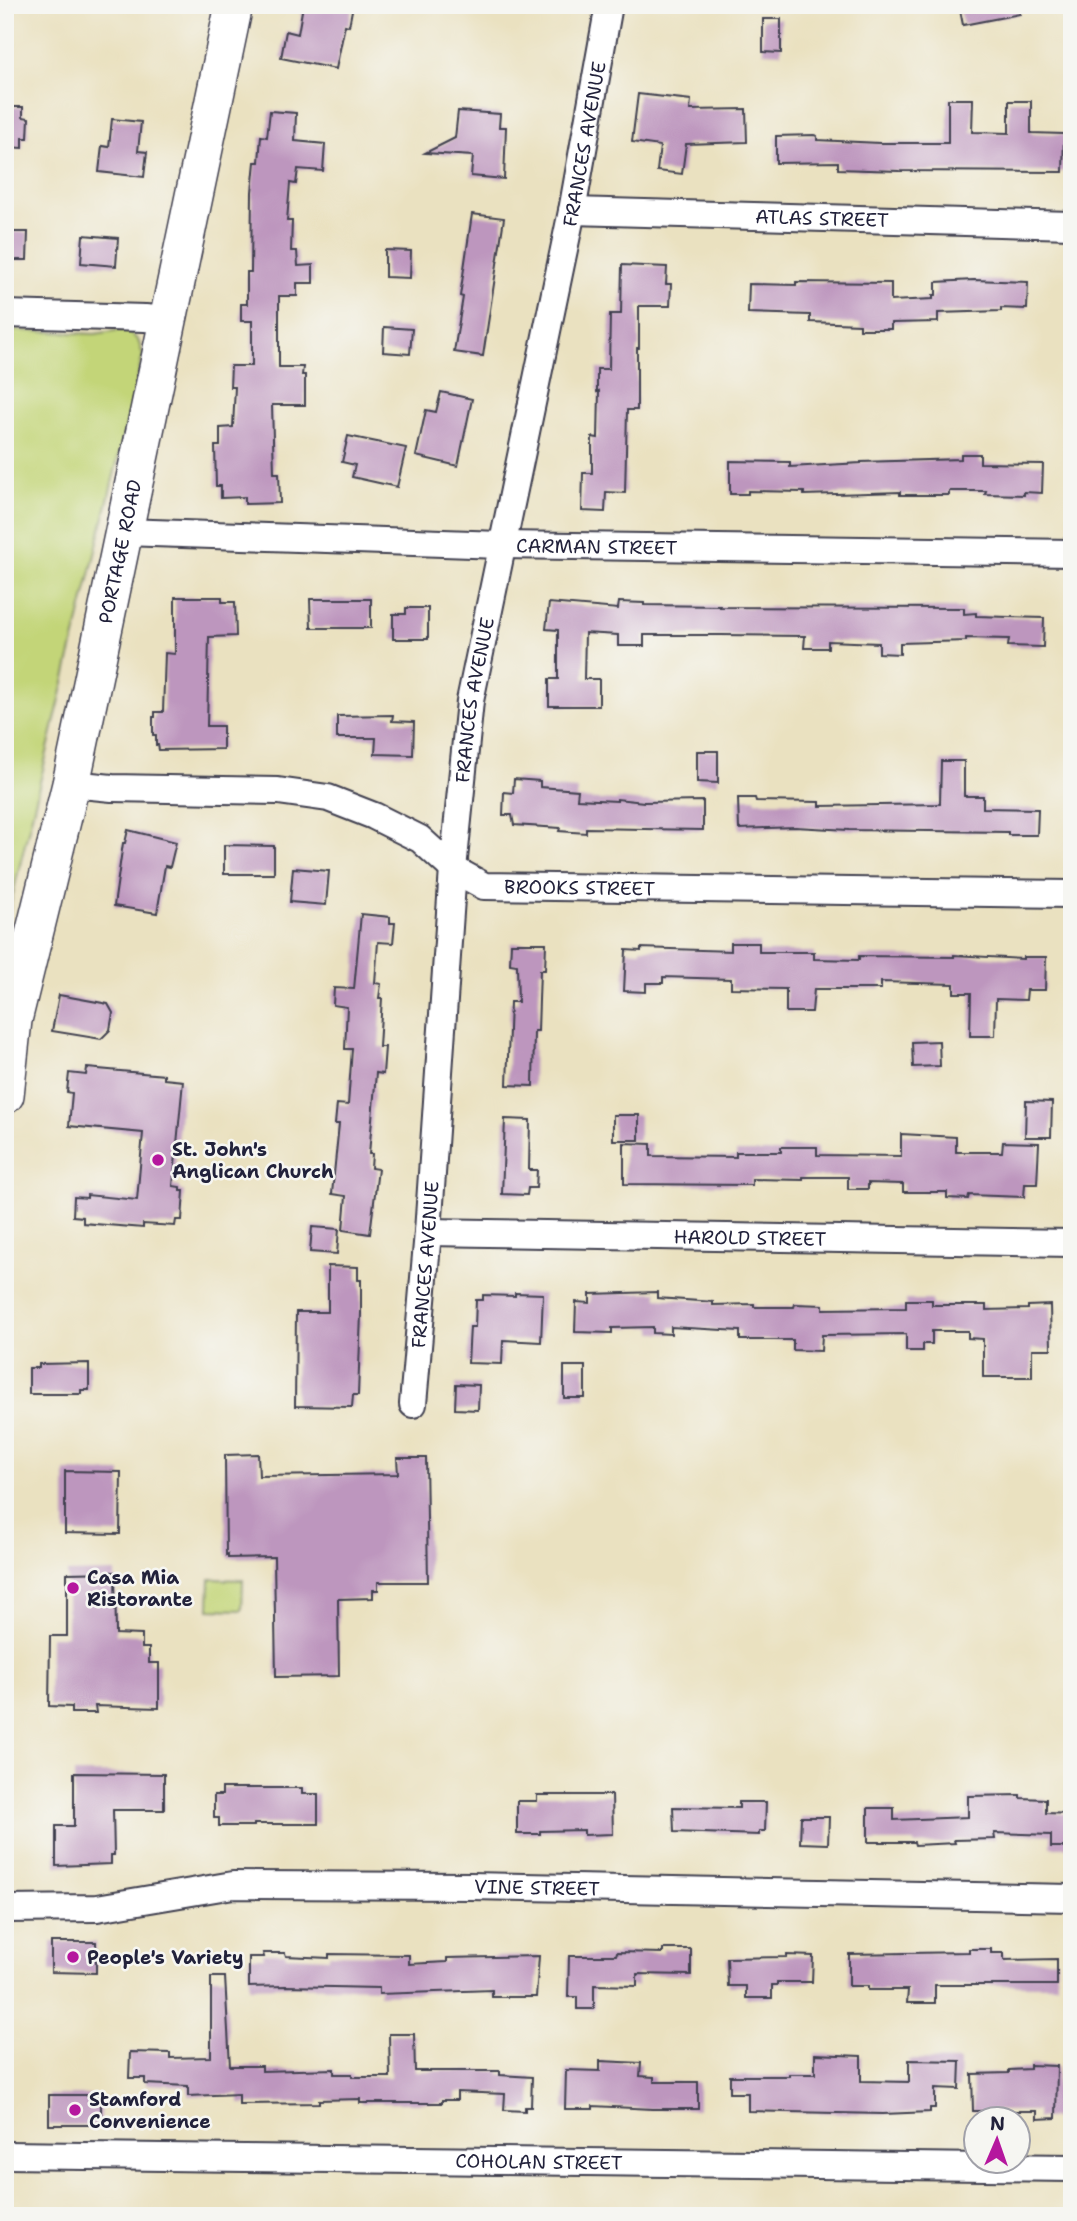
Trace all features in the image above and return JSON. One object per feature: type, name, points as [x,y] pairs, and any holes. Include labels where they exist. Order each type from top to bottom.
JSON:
[{"type":"street","name":"PORTAGE ROAD","points":[[5,1095],[13,1020],[71,784],[234,5]]},
{"type":"street","name":"FRANCES AVENUE","points":[[413,1404],[428,1232],[453,869],[470,701],[500,545],[572,211],[609,5]]},
{"type":"street","name":"ATLAS STREET","points":[[572,211],[1072,225]]},
{"type":"street","points":[[5,314],[168,320]]},
{"type":"street","name":"CARMAN STREET","points":[[123,532],[500,545],[1072,553]]},
{"type":"street","name":"BROOKS STREET","points":[[71,784],[111,788],[278,791],[328,798],[374,816],[420,839],[453,869],[484,886],[1072,894]]},
{"type":"street","name":"HAROLD STREET","points":[[428,1232],[1072,1244]]},
{"type":"street","name":"VINE STREET","points":[[5,1909],[97,1908],[233,1885],[485,1886],[1072,1898]]},
{"type":"street","name":"COHOLAN STREET","points":[[5,2155],[1072,2168]]},
{"type":"green space","points":[[125,329],[138,340],[143,355],[5,927],[5,330],[95,334]]},
{"type":"green space","points":[[210,1579],[243,1580],[242,1610],[209,1609]]},
{"type":"building","points":[[303,5],[353,5],[349,26],[345,25],[336,69],[281,58],[286,31],[298,34]]},
{"type":"building","points":[[959,5],[1019,5],[1020,14],[963,25]]},
{"type":"building","points":[[763,19],[781,19],[781,53],[763,52]]},
{"type":"building","points":[[638,94],[691,100],[690,110],[746,109],[747,142],[686,144],[682,174],[657,171],[660,146],[632,142]]},
{"type":"building","points":[[948,99],[973,99],[972,132],[1009,133],[1009,101],[1031,101],[1031,133],[1064,134],[1063,172],[899,171],[838,169],[838,162],[776,163],[776,136],[814,135],[817,140],[880,143],[948,143]]},
{"type":"building","points":[[5,107],[23,107],[23,117],[29,118],[28,138],[23,138],[23,148],[5,147]]},
{"type":"building","points":[[270,111],[296,113],[295,141],[325,144],[323,171],[298,169],[296,184],[290,183],[287,221],[292,221],[291,251],[297,251],[298,266],[313,265],[313,283],[297,283],[297,296],[279,296],[279,367],[303,367],[305,405],[272,405],[274,473],[279,473],[280,503],[245,504],[245,497],[221,498],[221,486],[216,486],[215,446],[220,446],[220,428],[233,427],[235,387],[230,387],[231,366],[252,366],[252,321],[241,321],[241,304],[247,304],[247,272],[251,272],[255,162],[259,162],[261,136],[267,137]]},
{"type":"building","points":[[458,111],[500,114],[499,127],[506,127],[504,179],[471,176],[473,156],[425,153],[455,138]]},
{"type":"building","points":[[112,119],[141,122],[138,151],[147,152],[144,177],[99,172],[102,146],[109,147]]},
{"type":"building","points":[[472,214],[504,218],[483,356],[454,352]]},
{"type":"building","points":[[5,232],[28,232],[27,260],[5,260]]},
{"type":"building","points":[[83,235],[118,238],[116,266],[81,263]]},
{"type":"building","points":[[385,250],[411,251],[410,278],[385,277]]},
{"type":"building","points":[[622,265],[667,267],[666,284],[671,284],[670,306],[639,306],[637,410],[627,410],[625,493],[606,492],[605,512],[582,511],[583,473],[592,473],[592,437],[598,438],[597,369],[609,369],[610,314],[621,314]]},
{"type":"building","points":[[936,282],[1028,282],[1027,309],[1001,308],[1001,311],[938,313],[938,322],[891,323],[891,329],[860,329],[860,324],[810,322],[810,315],[748,313],[749,284],[891,283],[891,301],[933,299],[933,295],[936,295]]},
{"type":"building","points":[[384,327],[412,329],[410,354],[383,352]]},
{"type":"building","points":[[441,392],[472,399],[458,466],[416,456],[426,410],[436,412]]},
{"type":"building","points":[[348,436],[406,448],[397,487],[352,477],[355,465],[342,462]]},
{"type":"building","points":[[961,454],[980,454],[980,463],[1043,464],[1042,493],[1024,492],[1024,495],[949,491],[949,495],[900,495],[900,492],[804,495],[804,492],[748,491],[748,494],[730,494],[730,461],[790,462],[790,467],[961,459]]},
{"type":"building","points":[[175,597],[222,597],[222,602],[235,602],[236,636],[209,637],[207,726],[223,726],[223,749],[159,750],[156,745],[153,717],[155,712],[163,712],[165,653],[175,654]]},
{"type":"building","points":[[310,599],[371,599],[371,628],[311,628]]},
{"type":"building","points":[[619,602],[720,607],[964,608],[964,614],[976,613],[976,616],[1044,618],[1043,647],[1008,646],[1009,639],[966,638],[966,641],[900,643],[900,654],[879,653],[879,643],[828,641],[828,648],[804,648],[805,636],[720,635],[644,635],[644,646],[618,646],[618,635],[585,633],[584,679],[599,679],[599,706],[549,706],[549,679],[558,679],[558,630],[546,629],[549,603],[618,609]]},
{"type":"building","points":[[406,608],[428,608],[428,639],[393,639],[393,614],[406,614]]},
{"type":"building","points":[[393,715],[392,721],[414,722],[413,755],[375,754],[376,738],[337,738],[337,716]]},
{"type":"building","points":[[697,751],[718,751],[718,783],[697,782]]},
{"type":"building","points":[[941,761],[964,761],[964,796],[983,796],[983,808],[1038,809],[1037,835],[795,827],[739,829],[738,798],[755,798],[756,801],[820,802],[820,806],[940,804]]},
{"type":"building","points":[[514,779],[540,781],[540,787],[578,790],[577,799],[703,801],[703,830],[586,828],[586,833],[514,825],[512,815],[503,815],[504,792],[513,793]]},
{"type":"building","points":[[128,830],[176,842],[170,867],[165,866],[157,913],[114,906],[123,843]]},
{"type":"building","points":[[224,845],[274,846],[274,874],[224,874]]},
{"type":"building","points":[[293,868],[329,871],[326,905],[290,902]]},
{"type":"building","points":[[361,914],[390,917],[390,923],[395,923],[393,943],[378,942],[375,983],[381,984],[379,998],[382,998],[379,1047],[385,1047],[383,1074],[376,1073],[369,1154],[372,1154],[371,1168],[378,1169],[370,1234],[343,1230],[346,1196],[332,1194],[339,1124],[335,1124],[337,1104],[348,1105],[352,1049],[345,1049],[347,1007],[333,1005],[334,988],[354,989]]},
{"type":"building","points":[[511,943],[546,943],[545,970],[540,970],[538,1031],[534,1031],[533,1086],[507,1085],[510,1002],[518,1002],[517,965],[510,964]]},
{"type":"building","points":[[731,943],[759,943],[759,952],[814,952],[814,959],[859,960],[859,956],[954,955],[1023,959],[1046,957],[1045,990],[1027,990],[1026,1000],[996,999],[995,1036],[970,1036],[971,993],[954,993],[954,984],[881,982],[881,989],[814,989],[812,1012],[786,1012],[786,989],[731,988],[731,979],[663,977],[663,983],[646,983],[646,992],[624,991],[626,950],[641,951],[641,948],[731,951]]},
{"type":"building","points":[[59,995],[108,1004],[113,1013],[110,1030],[101,1039],[52,1031]]},
{"type":"building","points":[[939,1041],[940,1066],[913,1067],[912,1042]]},
{"type":"building","name":"St. John's Anglican Church","points":[[87,1068],[164,1075],[164,1079],[183,1081],[173,1186],[184,1191],[182,1220],[176,1220],[175,1226],[143,1224],[143,1228],[83,1223],[83,1217],[73,1216],[74,1197],[87,1198],[87,1195],[137,1200],[143,1133],[69,1126],[72,1093],[67,1092],[69,1073],[86,1075]]},
{"type":"building","points":[[1026,1101],[1052,1102],[1051,1137],[1025,1137]]},
{"type":"building","points":[[613,1115],[639,1115],[639,1140],[613,1140]]},
{"type":"building","points":[[505,1119],[530,1120],[529,1170],[537,1170],[536,1188],[528,1188],[527,1195],[502,1194]]},
{"type":"building","points":[[901,1134],[956,1137],[956,1152],[1002,1152],[1003,1142],[1039,1143],[1037,1184],[1025,1184],[1024,1197],[969,1195],[968,1199],[947,1198],[947,1192],[903,1192],[903,1184],[868,1183],[868,1189],[848,1189],[848,1177],[752,1179],[752,1185],[624,1184],[624,1143],[651,1144],[651,1156],[736,1157],[736,1152],[781,1152],[781,1147],[817,1147],[817,1155],[901,1156]]},
{"type":"building","points":[[312,1227],[339,1229],[337,1254],[310,1252]]},
{"type":"building","points":[[328,1266],[358,1267],[358,1280],[361,1280],[361,1313],[358,1395],[353,1395],[352,1407],[295,1406],[296,1312],[328,1312]]},
{"type":"building","points":[[657,1292],[657,1298],[713,1302],[713,1305],[754,1304],[754,1307],[794,1307],[795,1304],[823,1305],[823,1309],[906,1308],[906,1300],[932,1300],[932,1305],[986,1305],[986,1310],[1028,1309],[1028,1306],[1050,1305],[1051,1349],[1032,1349],[1032,1377],[983,1377],[983,1339],[968,1338],[968,1331],[932,1331],[932,1344],[923,1344],[923,1351],[906,1351],[906,1334],[822,1335],[821,1351],[793,1350],[793,1340],[740,1340],[740,1331],[671,1327],[671,1334],[653,1333],[653,1327],[612,1328],[612,1333],[575,1332],[576,1302],[590,1303],[590,1294]]},
{"type":"building","points":[[515,1293],[543,1294],[541,1342],[503,1340],[502,1364],[468,1363],[470,1327],[475,1327],[476,1300],[483,1300],[483,1295],[515,1296]]},
{"type":"building","points":[[89,1363],[89,1390],[81,1390],[81,1394],[29,1394],[29,1368],[39,1368],[39,1364]]},
{"type":"building","points":[[564,1366],[585,1366],[585,1398],[564,1398]]},
{"type":"building","points":[[456,1384],[479,1385],[478,1410],[455,1409]]},
{"type":"building","points":[[258,1454],[259,1476],[398,1474],[397,1458],[426,1458],[428,1582],[378,1582],[378,1590],[373,1590],[373,1598],[338,1599],[339,1676],[276,1677],[274,1557],[228,1558],[228,1554],[226,1555],[225,1455]]},
{"type":"building","points":[[65,1471],[121,1472],[120,1534],[65,1533]]},
{"type":"building","points":[[115,1572],[116,1634],[142,1635],[142,1648],[149,1648],[149,1663],[159,1663],[159,1708],[95,1706],[96,1713],[72,1713],[72,1707],[49,1706],[50,1636],[67,1636],[67,1573]]},
{"type":"building","points":[[74,1773],[164,1774],[164,1810],[113,1810],[114,1855],[111,1855],[111,1864],[56,1866],[56,1826],[74,1826]]},
{"type":"building","points":[[222,1788],[302,1788],[302,1794],[318,1794],[318,1824],[219,1826],[219,1818],[214,1818],[214,1795],[222,1795]]},
{"type":"building","points":[[537,1795],[612,1795],[613,1834],[584,1835],[584,1830],[517,1834],[517,1801],[537,1801]]},
{"type":"building","points":[[1020,1795],[1020,1798],[1046,1799],[1046,1813],[1072,1814],[1072,1847],[1051,1847],[1051,1835],[994,1833],[995,1839],[954,1840],[955,1843],[915,1845],[914,1842],[868,1842],[868,1808],[894,1808],[894,1820],[968,1817],[968,1796]]},
{"type":"building","points":[[739,1802],[766,1802],[765,1831],[759,1831],[759,1835],[674,1832],[673,1807],[739,1808]]},
{"type":"building","points":[[801,1817],[829,1817],[828,1844],[800,1843]]},
{"type":"building","name":"People's Variety","points":[[51,1942],[96,1942],[96,1973],[51,1972]]},
{"type":"building","points":[[663,1949],[691,1949],[691,1975],[637,1974],[637,1986],[594,1985],[594,2009],[577,2009],[577,1997],[568,1997],[569,1956],[616,1955],[617,1952],[663,1953]]},
{"type":"building","points":[[969,1949],[991,1949],[991,1953],[1004,1953],[1004,1960],[1057,1959],[1057,1985],[935,1985],[935,2003],[907,2003],[908,1990],[868,1990],[868,1986],[849,1986],[849,1954],[969,1952]]},
{"type":"building","points":[[263,1953],[329,1958],[329,1954],[409,1955],[409,1964],[447,1962],[447,1958],[539,1956],[536,1997],[492,1997],[492,1990],[379,1994],[379,1988],[249,1987],[249,1957],[264,1957]]},
{"type":"building","points":[[813,1956],[812,1982],[777,1982],[777,1985],[772,1985],[772,1998],[746,1998],[746,1986],[728,1986],[727,1958]]},
{"type":"building","points":[[211,1977],[225,1977],[230,2066],[262,2066],[262,2071],[334,2069],[334,2074],[352,2074],[352,2077],[390,2077],[389,2034],[414,2034],[415,2071],[500,2071],[500,2075],[532,2077],[531,2107],[525,2107],[525,2111],[504,2110],[505,2094],[457,2092],[457,2100],[442,2100],[442,2103],[360,2103],[360,2099],[319,2100],[319,2103],[239,2104],[239,2094],[188,2096],[188,2086],[145,2084],[145,2078],[129,2078],[130,2052],[170,2053],[170,2058],[211,2057]]},
{"type":"building","points":[[815,2054],[861,2056],[861,2081],[909,2082],[909,2060],[960,2061],[959,2089],[935,2088],[935,2108],[930,2108],[930,2112],[883,2114],[748,2111],[748,2093],[730,2093],[730,2076],[815,2074]]},
{"type":"building","points":[[600,2061],[641,2063],[640,2076],[654,2077],[654,2082],[698,2082],[698,2109],[593,2106],[593,2109],[565,2109],[566,2070],[600,2071]]},
{"type":"building","points":[[1030,2065],[1057,2066],[1056,2118],[1037,2119],[1037,2111],[1032,2111],[1032,2106],[973,2106],[972,2074],[1009,2073],[1009,2070],[1030,2069]]},
{"type":"building","name":"Stamford Convenience","points":[[49,2095],[101,2095],[101,2125],[49,2125]]},
{"type":"place","name":"St. John's Anglican Church","points":[[158,1160]]},
{"type":"place","name":"Casa Mia Ristorante","points":[[73,1588]]},
{"type":"place","name":"People's Variety","points":[[73,1957]]},
{"type":"place","name":"Stamford Convenience","points":[[75,2110]]}]
